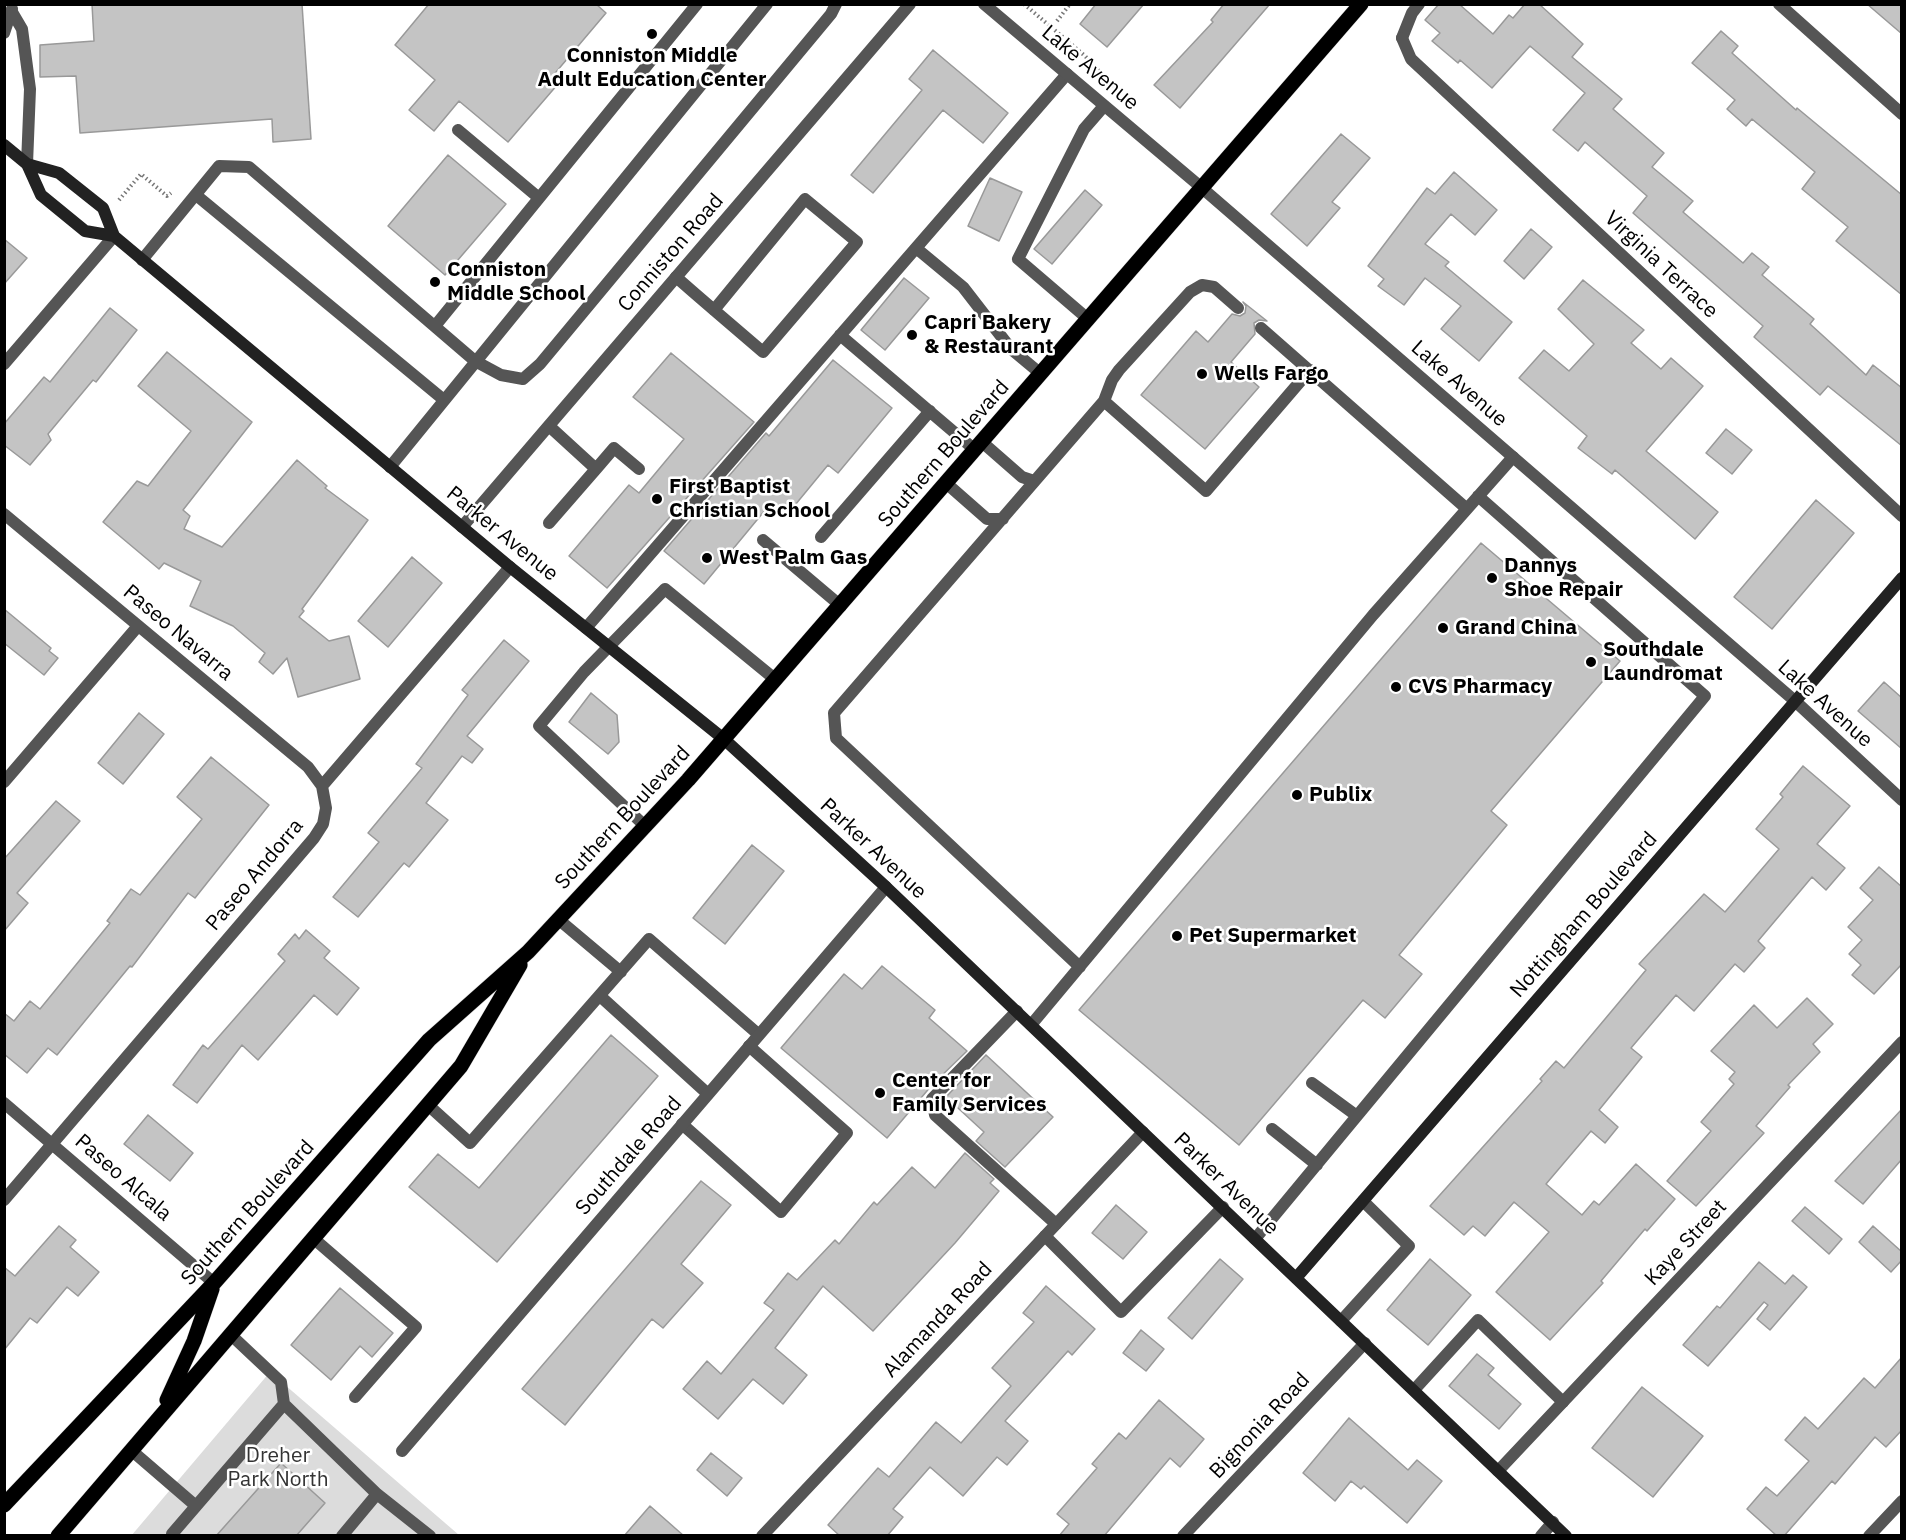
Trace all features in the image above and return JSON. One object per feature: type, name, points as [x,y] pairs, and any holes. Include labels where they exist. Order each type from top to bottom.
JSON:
[{"type":"main road","name":"Southern Boulevard","points":[[4,1505],[214,1283],[429,1040],[528,952],[725,740],[1361,4]]},
{"type":"main road","name":"Southern Boulevard","points":[[58,1536],[461,1066],[528,952]]},
{"type":"main road","points":[[160,1416],[194,1341],[214,1283]]},
{"type":"street","points":[[435,326],[697,4]]},
{"type":"street","points":[[390,467],[767,4]]},
{"type":"street","points":[[142,260],[219,166],[249,167],[475,361],[501,375],[523,379],[540,364],[831,14],[836,4]]},
{"type":"street","name":"Conniston Road","points":[[462,527],[910,4]]},
{"type":"street","name":"Lake Avenue","points":[[984,4],[1202,188],[1795,701],[1902,800]]},
{"type":"street","name":"Virginia Terrace","points":[[1419,4],[1412,13],[1402,38],[1411,59],[1902,516]]},
{"type":"street","points":[[1779,4],[1902,114]]},
{"type":"street","points":[[4,33],[12,8]]},
{"type":"street","points":[[12,8],[22,29],[30,89],[27,164]]},
{"type":"street","points":[[586,628],[1066,74]]},
{"type":"street","points":[[1088,319],[1018,259],[1084,129],[1104,106]]},
{"type":"street","points":[[458,130],[539,198]]},
{"type":"street","name":"Parker Avenue","points":[[4,145],[27,164],[59,173],[103,208],[114,236],[142,260],[510,567],[725,740],[886,887],[1566,1536]]},
{"type":"street","name":"Parker Avenue","points":[[27,164],[41,195],[85,231],[114,236]]},
{"type":"street","points":[[196,195],[444,400]]},
{"type":"street","points":[[676,278],[714,310],[764,352],[857,242],[805,199],[714,310]]},
{"type":"street","points":[[4,364],[114,236]]},
{"type":"street","points":[[916,248],[963,287],[1011,349],[1041,374]]},
{"type":"street","points":[[1080,967],[836,738],[834,713],[1104,401],[1112,380],[1119,370],[1190,291],[1202,285],[1214,287],[1238,308]]},
{"type":"street","points":[[1261,328],[1467,509]]},
{"type":"street","points":[[840,335],[930,411],[1022,477],[1034,481]]},
{"type":"street","points":[[1104,401],[1206,490],[1310,370]]},
{"type":"street","points":[[821,537],[930,411]]},
{"type":"street","points":[[549,426],[596,469]]},
{"type":"street","points":[[549,523],[614,448],[639,469]]},
{"type":"street","points":[[1031,1025],[1373,615],[1513,457]]},
{"type":"street","points":[[946,483],[987,519],[1003,519]]},
{"type":"street","points":[[1255,1239],[1705,696],[1478,496]]},
{"type":"street","name":"Paseo Navarra","points":[[4,514],[308,767],[322,786]]},
{"type":"street","points":[[763,540],[841,606]]},
{"type":"street","points":[[322,786],[510,567]]},
{"type":"street","name":"Nottingham Boulevard","points":[[1296,1278],[1902,578]]},
{"type":"street","points":[[645,826],[539,726],[609,646],[665,589],[776,680]]},
{"type":"street","points":[[4,782],[138,626]]},
{"type":"street","name":"Paseo Andorra","points":[[4,1200],[314,838],[323,824],[326,808],[322,786]]},
{"type":"street","name":"Southdale Road","points":[[402,1450],[886,887]]},
{"type":"street","points":[[558,919],[621,972]]},
{"type":"street","points":[[428,1105],[470,1143],[649,939],[758,1034]]},
{"type":"street","points":[[600,996],[708,1094]]},
{"type":"street","points":[[1017,1011],[932,1099],[935,1115],[1056,1224]]},
{"type":"street","name":"Kaye Street","points":[[1498,1471],[1902,1042]]},
{"type":"street","points":[[682,1124],[781,1212],[847,1133],[749,1046]]},
{"type":"street","points":[[1312,1083],[1356,1116]]},
{"type":"street","name":"Paseo Alcala","points":[[4,1103],[214,1283]]},
{"type":"street","points":[[1272,1129],[1317,1165]]},
{"type":"street","name":"Alamanda Road","points":[[762,1536],[1143,1132]]},
{"type":"street","points":[[1341,1321],[1409,1246],[1363,1201]]},
{"type":"street","points":[[1044,1236],[1121,1312],[1223,1208]]},
{"type":"street","points":[[313,1238],[416,1327],[355,1397]]},
{"type":"street","points":[[1414,1390],[1478,1320],[1563,1402]]},
{"type":"street","points":[[231,1335],[281,1382],[284,1404],[377,1494],[430,1536]]},
{"type":"street","name":"Bignonia Road","points":[[1183,1536],[1365,1343]]},
{"type":"street","points":[[172,1534],[284,1404]]},
{"type":"street","points":[[131,1450],[196,1506]]},
{"type":"street","points":[[342,1536],[377,1494]]},
{"type":"street","points":[[1869,1536],[1902,1501]]},
{"type":"street","points":[[1541,1536],[1553,1522]]},
{"type":"path","points":[[1057,21],[1070,4]]},
{"type":"green space","name":"Dreher Park North","points":[[270,1372],[459,1535],[131,1536]]},
{"type":"building","points":[[92,4],[302,4],[311,139],[273,142],[272,119],[80,133],[76,76],[40,77],[40,45],[94,41]]},
{"type":"building","points":[[429,4],[596,4],[606,13],[551,78],[558,84],[508,142],[459,101],[434,131],[409,110],[435,80],[395,45]]},
{"type":"building","points":[[1096,4],[1144,4],[1107,47],[1080,24]]},
{"type":"building","points":[[1224,4],[1270,4],[1180,108],[1154,85],[1213,22],[1211,20]]},
{"type":"building","points":[[1439,4],[1459,4],[1493,34],[1509,15],[1513,18],[1525,4],[1539,4],[1583,44],[1572,57],[1622,99],[1613,109],[1664,153],[1652,167],[1693,201],[1683,212],[1743,263],[1752,253],[1769,267],[1762,275],[1814,319],[1810,324],[1866,375],[1873,365],[1902,388],[1902,446],[1828,386],[1820,395],[1754,337],[1763,326],[1633,213],[1647,196],[1585,142],[1578,151],[1553,130],[1585,93],[1530,46],[1492,88],[1460,60],[1458,63],[1432,41],[1440,33],[1425,20]]},
{"type":"building","points":[[1867,4],[1902,4],[1902,34]]},
{"type":"building","points":[[1721,31],[1738,46],[1732,53],[1796,110],[1797,108],[1902,195],[1902,295],[1836,241],[1848,227],[1802,189],[1815,172],[1752,119],[1746,126],[1727,109],[1735,100],[1692,63]]},
{"type":"building","points":[[933,50],[1008,113],[983,143],[943,110],[873,193],[851,175],[922,90],[909,79]]},
{"type":"building","points":[[1341,134],[1370,158],[1332,202],[1340,208],[1307,246],[1271,214]]},
{"type":"building","points":[[448,155],[506,204],[445,275],[388,226]]},
{"type":"building","points":[[1454,172],[1497,210],[1475,235],[1451,214],[1425,244],[1449,262],[1445,266],[1512,322],[1479,361],[1441,329],[1461,306],[1425,278],[1404,305],[1378,286],[1384,279],[1368,266],[1427,188],[1435,194]]},
{"type":"building","points":[[990,178],[1022,192],[999,241],[968,226]]},
{"type":"building","points":[[1085,190],[1102,205],[1052,264],[1034,249]]},
{"type":"building","points":[[1531,229],[1552,247],[1524,279],[1504,261]]},
{"type":"building","points":[[4,239],[27,258],[4,284]]},
{"type":"building","points":[[904,278],[929,298],[885,350],[861,330]]},
{"type":"building","points":[[1583,280],[1644,330],[1631,343],[1661,369],[1671,358],[1703,386],[1646,451],[1718,512],[1695,539],[1615,470],[1612,474],[1578,448],[1587,436],[1519,378],[1544,350],[1569,371],[1594,344],[1558,309]]},
{"type":"building","name":"Wells Fargo","points":[[1243,302],[1267,321],[1259,320],[1254,323],[1255,334],[1231,362],[1259,387],[1205,449],[1141,395],[1196,331],[1208,342],[1232,314],[1240,316],[1245,313],[1246,306]]},
{"type":"building","points":[[110,308],[137,330],[96,382],[93,380],[48,434],[51,440],[30,465],[4,445],[4,424],[44,377],[50,382]]},
{"type":"building","points":[[167,352],[252,422],[183,510],[190,516],[184,529],[222,547],[297,460],[327,486],[325,488],[368,520],[302,609],[304,611],[299,617],[329,641],[349,636],[360,679],[298,697],[287,658],[273,674],[259,662],[265,653],[233,626],[190,606],[201,581],[164,563],[159,569],[103,522],[137,481],[148,486],[191,431],[138,386]]},
{"type":"building","points":[[671,353],[754,422],[607,588],[569,556],[629,485],[639,493],[684,439],[633,397]]},
{"type":"building","points":[[833,360],[892,408],[838,473],[828,465],[786,516],[771,503],[704,584],[664,551],[766,433],[769,436]]},
{"type":"building","points":[[1726,429],[1752,450],[1732,474],[1706,453]]},
{"type":"building","points":[[1816,500],[1854,533],[1772,629],[1734,597]]},
{"type":"building","points":[[1481,543],[1620,661],[1491,811],[1507,825],[1399,955],[1422,974],[1385,1018],[1363,1000],[1239,1145],[1079,1010]]},
{"type":"building","points":[[412,557],[442,583],[388,647],[358,621]]},
{"type":"building","points":[[4,609],[51,648],[49,651],[58,658],[44,675],[4,643]]},
{"type":"building","points":[[504,640],[529,661],[467,736],[483,749],[472,763],[462,756],[426,803],[448,820],[409,867],[404,863],[358,917],[333,897],[379,842],[368,833],[422,768],[416,764],[468,695],[462,690]]},
{"type":"building","points":[[1884,682],[1902,698],[1902,749],[1858,711]]},
{"type":"building","points":[[591,693],[617,715],[619,742],[608,754],[569,722]]},
{"type":"building","points":[[139,713],[164,734],[123,784],[98,763]]},
{"type":"building","points":[[211,757],[269,805],[195,898],[188,893],[132,967],[130,966],[57,1055],[48,1048],[27,1073],[4,1054],[4,1013],[14,1021],[30,1001],[40,1009],[110,923],[107,921],[131,889],[140,895],[202,819],[177,797]]},
{"type":"building","points":[[1803,766],[1850,806],[1817,844],[1845,868],[1826,890],[1812,877],[1758,941],[1765,948],[1744,972],[1735,964],[1694,1011],[1676,995],[1631,1048],[1642,1057],[1599,1110],[1618,1127],[1605,1143],[1591,1131],[1546,1184],[1582,1215],[1594,1201],[1599,1205],[1636,1164],[1675,1199],[1647,1231],[1645,1229],[1601,1281],[1603,1283],[1550,1340],[1496,1292],[1549,1232],[1514,1202],[1485,1236],[1473,1226],[1464,1235],[1430,1206],[1542,1081],[1540,1079],[1556,1061],[1564,1068],[1646,970],[1639,964],[1704,894],[1725,912],[1779,849],[1756,829],[1783,797],[1780,794]]},
{"type":"building","points":[[56,801],[80,821],[17,893],[28,903],[4,931],[4,859]]},
{"type":"building","points":[[752,845],[784,871],[725,944],[693,918]]},
{"type":"building","points":[[1879,867],[1902,887],[1902,964],[1874,994],[1852,975],[1861,965],[1849,954],[1862,940],[1848,927],[1873,900],[1860,888]]},
{"type":"building","points":[[306,930],[330,951],[324,958],[359,988],[337,1015],[314,995],[258,1060],[242,1045],[197,1103],[173,1085],[203,1045],[208,1049],[285,961],[278,954],[295,934],[299,939]]},
{"type":"building","name":"Center for Family Services","points":[[882,966],[935,1010],[929,1018],[967,1051],[932,1085],[887,1138],[781,1048],[844,974],[862,989]]},
{"type":"building","points":[[1807,998],[1833,1024],[1813,1044],[1820,1052],[1788,1085],[1790,1087],[1756,1126],[1764,1133],[1696,1206],[1667,1181],[1711,1131],[1701,1122],[1734,1084],[1729,1079],[1735,1072],[1711,1051],[1754,1005],[1777,1028]]},
{"type":"building","points":[[611,1035],[658,1076],[497,1262],[409,1187],[438,1154],[479,1188]]},
{"type":"building","points":[[986,1055],[1053,1117],[1005,1167],[976,1141],[984,1132],[946,1097]]},
{"type":"building","points":[[1902,1109],[1902,1159],[1863,1204],[1835,1181]]},
{"type":"building","points":[[148,1115],[193,1153],[170,1181],[124,1144]]},
{"type":"building","points":[[965,1153],[994,1179],[990,1183],[999,1191],[955,1243],[873,1331],[823,1286],[775,1348],[807,1375],[783,1404],[753,1379],[718,1419],[683,1389],[707,1361],[721,1374],[774,1310],[764,1303],[788,1273],[797,1280],[835,1240],[839,1244],[874,1202],[877,1205],[912,1167],[935,1188]]},
{"type":"building","points":[[701,1181],[731,1205],[681,1264],[703,1283],[663,1328],[652,1319],[565,1425],[522,1389]]},
{"type":"building","points":[[1116,1205],[1147,1232],[1123,1259],[1092,1233]]},
{"type":"building","points":[[1805,1207],[1842,1239],[1829,1254],[1792,1221]]},
{"type":"building","points":[[59,1226],[76,1240],[70,1247],[99,1272],[78,1296],[67,1287],[37,1323],[30,1318],[4,1350],[4,1267],[15,1276]]},
{"type":"building","points":[[1873,1226],[1902,1252],[1902,1260],[1891,1272],[1859,1242]]},
{"type":"building","points":[[1220,1259],[1243,1279],[1192,1339],[1168,1318]]},
{"type":"building","points":[[1430,1259],[1471,1295],[1428,1345],[1387,1310]]},
{"type":"building","points":[[1759,1262],[1785,1284],[1793,1275],[1807,1287],[1770,1330],[1757,1319],[1768,1305],[1764,1302],[1708,1366],[1683,1345],[1717,1306],[1720,1308]]},
{"type":"building","points":[[1046,1286],[1095,1329],[1072,1355],[1068,1351],[1005,1421],[1028,1441],[1007,1465],[997,1457],[963,1496],[930,1467],[893,1509],[903,1517],[887,1536],[840,1536],[828,1525],[878,1468],[889,1477],[936,1422],[961,1443],[1011,1386],[992,1368],[1034,1322],[1023,1313]]},
{"type":"building","points":[[340,1288],[393,1333],[372,1357],[360,1346],[331,1380],[291,1345]]},
{"type":"building","points":[[1141,1330],[1164,1349],[1146,1371],[1123,1353]]},
{"type":"building","points":[[1477,1354],[1494,1368],[1488,1375],[1521,1404],[1499,1429],[1449,1386]]},
{"type":"building","points":[[1902,1357],[1902,1430],[1886,1447],[1875,1437],[1835,1484],[1832,1481],[1784,1536],[1777,1536],[1747,1509],[1766,1487],[1777,1496],[1809,1461],[1785,1440],[1805,1417],[1818,1429],[1864,1378],[1875,1388]]},
{"type":"building","points":[[1642,1387],[1703,1436],[1653,1497],[1592,1448]]},
{"type":"building","points":[[1159,1400],[1204,1439],[1180,1467],[1170,1458],[1104,1536],[1059,1536],[1069,1524],[1057,1514],[1097,1468],[1092,1464],[1119,1433],[1126,1439]]},
{"type":"building","points":[[1349,1418],[1408,1470],[1417,1460],[1442,1481],[1407,1523],[1364,1486],[1361,1489],[1351,1481],[1335,1501],[1303,1473]]},
{"type":"building","points":[[711,1453],[742,1478],[727,1496],[697,1470]]},
{"type":"building","points":[[281,1463],[325,1503],[296,1536],[216,1536]]},
{"type":"building","points":[[650,1506],[684,1536],[624,1536]]},
{"type":"place","name":"Conniston Middle Adult Education Center","points":[[652,34]]},
{"type":"place","name":"Conniston Middle School","points":[[435,282]]},
{"type":"place","name":"Capri Bakery & Restaurant","points":[[912,335]]},
{"type":"place","name":"Wells Fargo","points":[[1202,374]]},
{"type":"place","name":"First Baptist Christian School","points":[[657,499]]},
{"type":"place","name":"West Palm Gas","points":[[707,558]]},
{"type":"place","name":"Dannys Shoe Repair","points":[[1492,578]]},
{"type":"place","name":"Grand China","points":[[1443,628]]},
{"type":"place","name":"Southdale Laundromat","points":[[1591,662]]},
{"type":"place","name":"CVS Pharmacy","points":[[1396,687]]},
{"type":"place","name":"Publix","points":[[1297,795]]},
{"type":"place","name":"Pet Supermarket","points":[[1177,936]]},
{"type":"place","name":"Center for Family Services","points":[[880,1093]]}]
